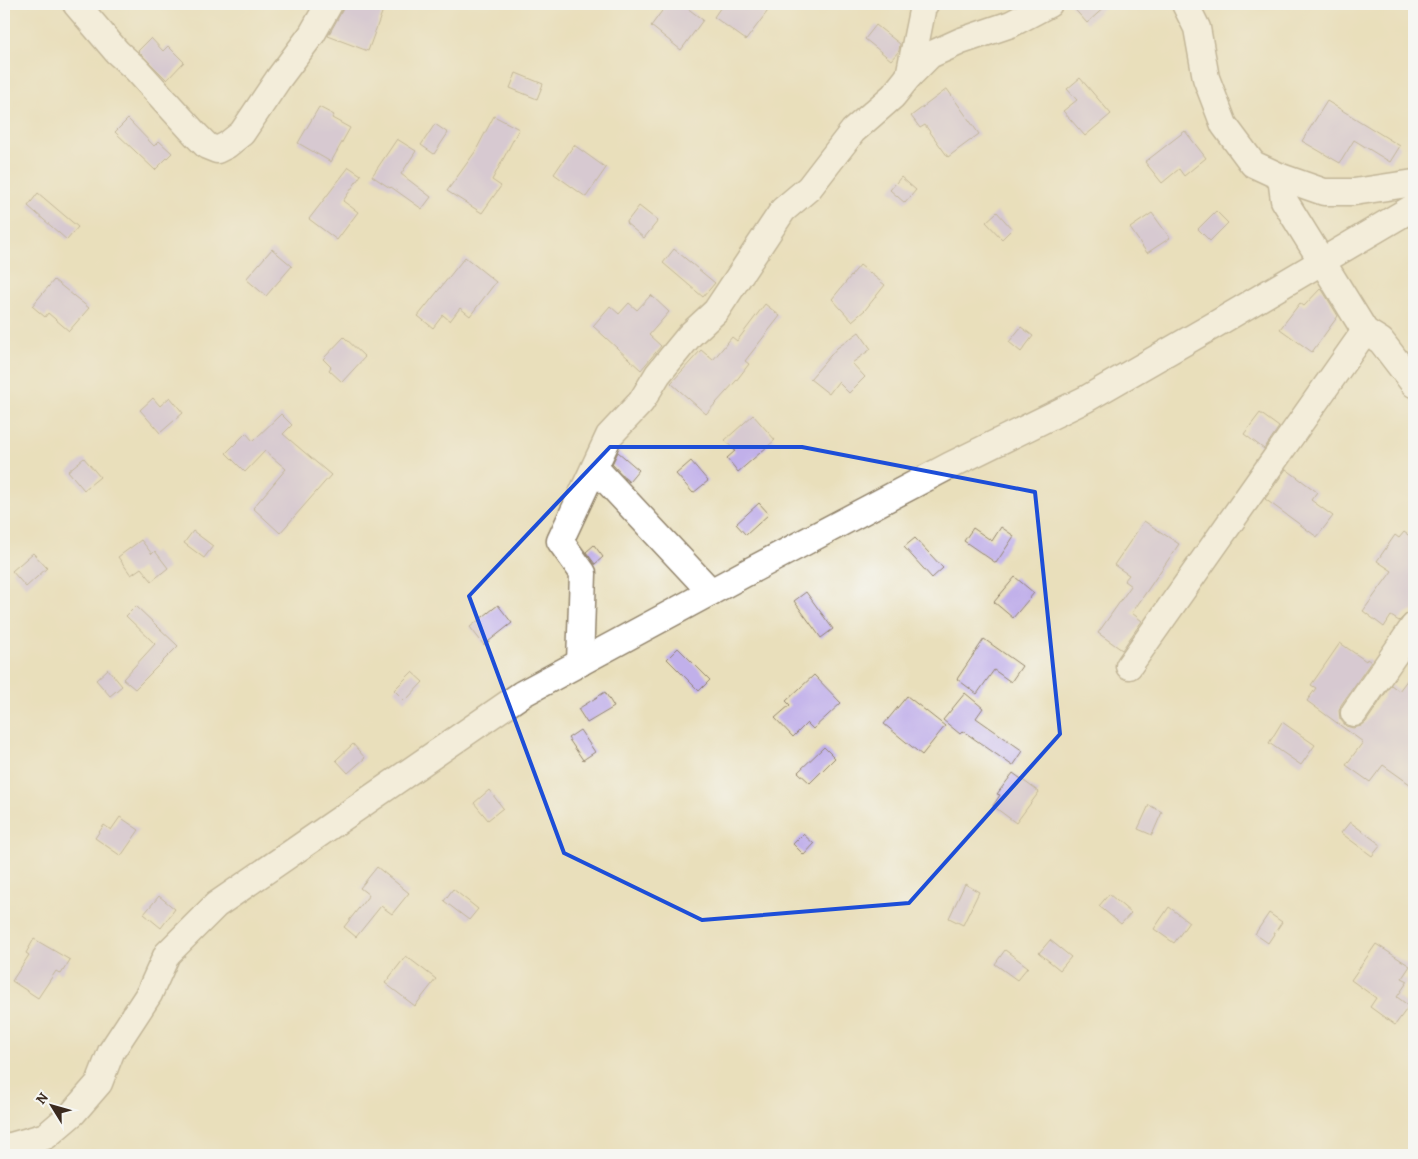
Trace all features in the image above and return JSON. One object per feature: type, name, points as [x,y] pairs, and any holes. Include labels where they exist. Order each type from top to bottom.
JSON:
[{"type":"street","points":[[76,4],[116,52],[136,68],[197,136],[207,146],[217,150],[242,133],[279,78],[312,34],[329,4]]},
{"type":"street","points":[[909,76],[923,6],[925,4]]},
{"type":"street","points":[[580,662],[583,573],[560,541],[609,436],[641,402],[658,374],[690,335],[716,311],[783,210],[809,188],[853,131],[893,96],[909,76],[930,55],[961,41],[1011,24],[1049,4]]},
{"type":"street","points":[[1185,4],[1197,28],[1206,78],[1224,125],[1253,164],[1281,177],[1324,192],[1354,192],[1414,182]]},
{"type":"street","points":[[1281,177],[1284,200],[1324,261],[1365,331],[1381,340],[1414,384]]},
{"type":"street","points":[[4,1148],[46,1136],[73,1112],[93,1090],[99,1083],[111,1052],[148,994],[167,954],[216,905],[522,694],[950,466],[1086,399],[1414,207]]},
{"type":"street","points":[[1129,666],[1365,331]]},
{"type":"street","points":[[595,468],[711,592]]},
{"type":"street","points":[[1354,713],[1414,626]]},
{"type":"highlighted area","points":[[610,447],[802,447],[1035,492],[1060,734],[909,903],[702,920],[564,853],[469,596]]},
{"type":"building","points":[[344,4],[367,4],[383,10],[368,51],[328,36]]},
{"type":"building","points":[[667,4],[682,4],[703,20],[681,50],[651,26]]},
{"type":"building","points":[[723,4],[773,4],[746,40],[714,17]]},
{"type":"building","points":[[1070,4],[1108,4],[1087,23]]},
{"type":"building","points":[[876,25],[900,44],[899,51],[891,60],[865,39]]},
{"type":"building","points":[[151,38],[163,51],[168,46],[184,62],[167,80],[138,51]]},
{"type":"building","points":[[516,73],[543,84],[537,99],[510,88]]},
{"type":"building","points":[[1080,78],[1111,114],[1085,136],[1063,111],[1077,100],[1067,89]]},
{"type":"building","points":[[947,89],[979,134],[948,157],[925,125],[920,128],[911,116]]},
{"type":"building","points":[[1327,101],[1400,146],[1390,162],[1354,140],[1340,163],[1302,141]]},
{"type":"building","points":[[319,107],[334,115],[332,118],[350,128],[331,162],[298,143]]},
{"type":"building","points":[[494,116],[519,129],[492,180],[501,186],[482,213],[447,191],[475,152]]},
{"type":"building","points":[[128,119],[154,146],[159,141],[172,153],[155,170],[115,132]]},
{"type":"building","points":[[435,124],[448,133],[434,154],[421,145]]},
{"type":"building","points":[[1185,131],[1206,158],[1184,176],[1179,169],[1162,183],[1145,162]]},
{"type":"building","points":[[397,139],[416,151],[401,174],[431,197],[422,209],[372,176]]},
{"type":"building","points":[[574,145],[606,168],[586,197],[554,174]]},
{"type":"building","points":[[349,167],[361,175],[343,201],[358,212],[337,240],[309,219]]},
{"type":"building","points":[[901,177],[916,190],[905,203],[890,190]]},
{"type":"building","points":[[38,193],[78,227],[67,240],[28,206]]},
{"type":"building","points":[[639,206],[658,221],[644,238],[626,223]]},
{"type":"building","points":[[1216,211],[1228,223],[1210,241],[1198,229]]},
{"type":"building","points":[[997,212],[1012,229],[1002,239],[986,222]]},
{"type":"building","points":[[1152,213],[1170,238],[1147,253],[1130,228]]},
{"type":"building","points":[[272,249],[292,266],[266,296],[246,279]]},
{"type":"building","points":[[674,249],[715,283],[703,297],[663,263]]},
{"type":"building","points":[[465,257],[496,282],[470,316],[460,308],[450,321],[443,315],[433,328],[418,316]]},
{"type":"building","points":[[860,265],[885,285],[865,310],[852,321],[832,299]]},
{"type":"building","points":[[54,280],[89,308],[69,331],[48,313],[45,317],[32,306]]},
{"type":"building","points":[[1321,288],[1338,316],[1312,352],[1280,329],[1300,303],[1304,306]]},
{"type":"building","points":[[651,295],[669,312],[649,335],[661,346],[641,370],[593,326],[610,306],[619,314],[629,303],[637,310]]},
{"type":"building","points":[[765,304],[780,316],[745,361],[749,364],[706,414],[671,383],[701,350],[713,360],[732,337],[737,341]]},
{"type":"building","points":[[1021,327],[1033,336],[1021,352],[1009,342]]},
{"type":"building","points":[[859,332],[871,349],[852,363],[865,377],[849,393],[838,382],[829,394],[810,379],[837,348]]},
{"type":"building","points":[[344,337],[365,357],[342,382],[329,370],[331,367],[323,359]]},
{"type":"building","points":[[170,397],[183,413],[160,433],[140,410],[153,398],[160,406]]},
{"type":"building","points":[[1260,413],[1279,427],[1264,449],[1244,434]]},
{"type":"building","points":[[281,414],[292,425],[283,434],[331,475],[280,533],[253,508],[286,469],[265,451],[245,472],[226,453],[246,433],[253,441]]},
{"type":"building","points":[[753,415],[775,440],[738,472],[727,458],[735,451],[725,440]]},
{"type":"building","points":[[618,452],[639,470],[629,482],[612,464]]},
{"type":"building","points":[[84,458],[100,477],[84,490],[68,471]]},
{"type":"building","points":[[691,461],[708,481],[693,493],[676,474]]},
{"type":"building","points":[[1286,469],[1317,492],[1311,500],[1333,516],[1317,537],[1265,499]]},
{"type":"building","points":[[759,503],[769,514],[746,535],[736,524]]},
{"type":"building","points":[[1144,521],[1179,544],[1132,613],[1142,621],[1122,650],[1098,633],[1131,586],[1124,581],[1129,575],[1114,565]]},
{"type":"building","points":[[1001,527],[1014,536],[996,563],[964,541],[973,528],[992,541]]},
{"type":"building","points":[[193,531],[213,546],[204,558],[184,543]]},
{"type":"building","points":[[1404,532],[1414,539],[1414,611],[1407,613],[1399,621],[1391,616],[1384,627],[1363,611],[1392,571],[1377,561],[1395,535],[1399,538]]},
{"type":"building","points":[[915,538],[943,568],[932,578],[904,547]]},
{"type":"building","points":[[141,540],[152,554],[155,551],[168,568],[152,581],[141,568],[131,575],[118,557]]},
{"type":"building","points":[[594,545],[603,557],[595,564],[586,552]]},
{"type":"building","points":[[33,553],[47,568],[26,587],[12,571]]},
{"type":"building","points":[[1015,577],[1034,593],[1013,618],[994,602]]},
{"type":"building","points":[[806,592],[833,629],[821,638],[794,601]]},
{"type":"building","points":[[498,605],[512,623],[484,645],[470,627]]},
{"type":"building","points":[[136,606],[178,646],[135,689],[123,679],[155,644],[126,616]]},
{"type":"building","points":[[984,639],[1022,666],[1011,682],[994,670],[977,694],[957,679]]},
{"type":"building","points":[[1340,643],[1366,661],[1367,659],[1371,662],[1341,705],[1339,711],[1340,719],[1346,726],[1353,728],[1361,726],[1366,722],[1391,685],[1399,691],[1414,671],[1414,787],[1383,765],[1370,782],[1346,765],[1363,742],[1307,701],[1316,688],[1311,685]]},
{"type":"building","points":[[678,648],[710,680],[699,691],[667,659]]},
{"type":"building","points":[[108,669],[122,686],[110,696],[96,680]]},
{"type":"building","points":[[412,672],[423,682],[405,701],[394,690]]},
{"type":"building","points":[[814,675],[841,703],[813,729],[807,723],[793,737],[775,718],[790,705],[786,701]]},
{"type":"building","points":[[605,692],[614,707],[587,723],[578,709]]},
{"type":"building","points":[[965,693],[983,708],[976,718],[1023,751],[1013,766],[963,731],[960,734],[943,720]]},
{"type":"building","points":[[907,696],[945,726],[922,755],[884,724]]},
{"type":"building","points":[[1282,722],[1315,745],[1301,765],[1269,743]]},
{"type":"building","points":[[580,730],[595,752],[583,760],[568,738]]},
{"type":"building","points":[[353,744],[365,758],[348,773],[336,760]]},
{"type":"building","points":[[824,747],[835,758],[810,783],[798,772]]},
{"type":"building","points":[[1013,773],[1039,792],[1016,823],[993,806],[1000,795],[997,794]]},
{"type":"building","points":[[489,790],[503,808],[488,820],[474,803]]},
{"type":"building","points":[[1149,805],[1162,812],[1152,835],[1138,829]]},
{"type":"building","points":[[120,817],[139,830],[121,856],[95,838],[104,825],[111,830]]},
{"type":"building","points":[[1350,822],[1381,845],[1372,856],[1341,833]]},
{"type":"building","points":[[803,834],[814,844],[804,855],[793,844]]},
{"type":"building","points":[[377,867],[409,893],[392,914],[381,906],[356,937],[344,927],[369,895],[360,888]]},
{"type":"building","points":[[965,884],[979,892],[963,925],[949,918]]},
{"type":"building","points":[[453,889],[478,909],[469,920],[444,901]]},
{"type":"building","points":[[1109,894],[1131,913],[1121,924],[1099,906]]},
{"type":"building","points":[[159,896],[175,909],[161,928],[144,914]]},
{"type":"building","points":[[1169,907],[1189,922],[1174,943],[1154,929]]},
{"type":"building","points":[[1269,913],[1282,922],[1268,943],[1255,934]]},
{"type":"building","points":[[34,939],[70,960],[61,974],[56,971],[38,998],[12,981],[29,955],[26,953]]},
{"type":"building","points":[[1050,940],[1071,957],[1060,970],[1039,953]]},
{"type":"building","points":[[1376,944],[1410,966],[1402,978],[1408,981],[1397,997],[1409,1006],[1395,1025],[1370,1007],[1376,998],[1351,980]]},
{"type":"building","points":[[1005,950],[1028,967],[1017,980],[995,964]]},
{"type":"building","points":[[406,956],[436,979],[415,1006],[385,983]]}]
